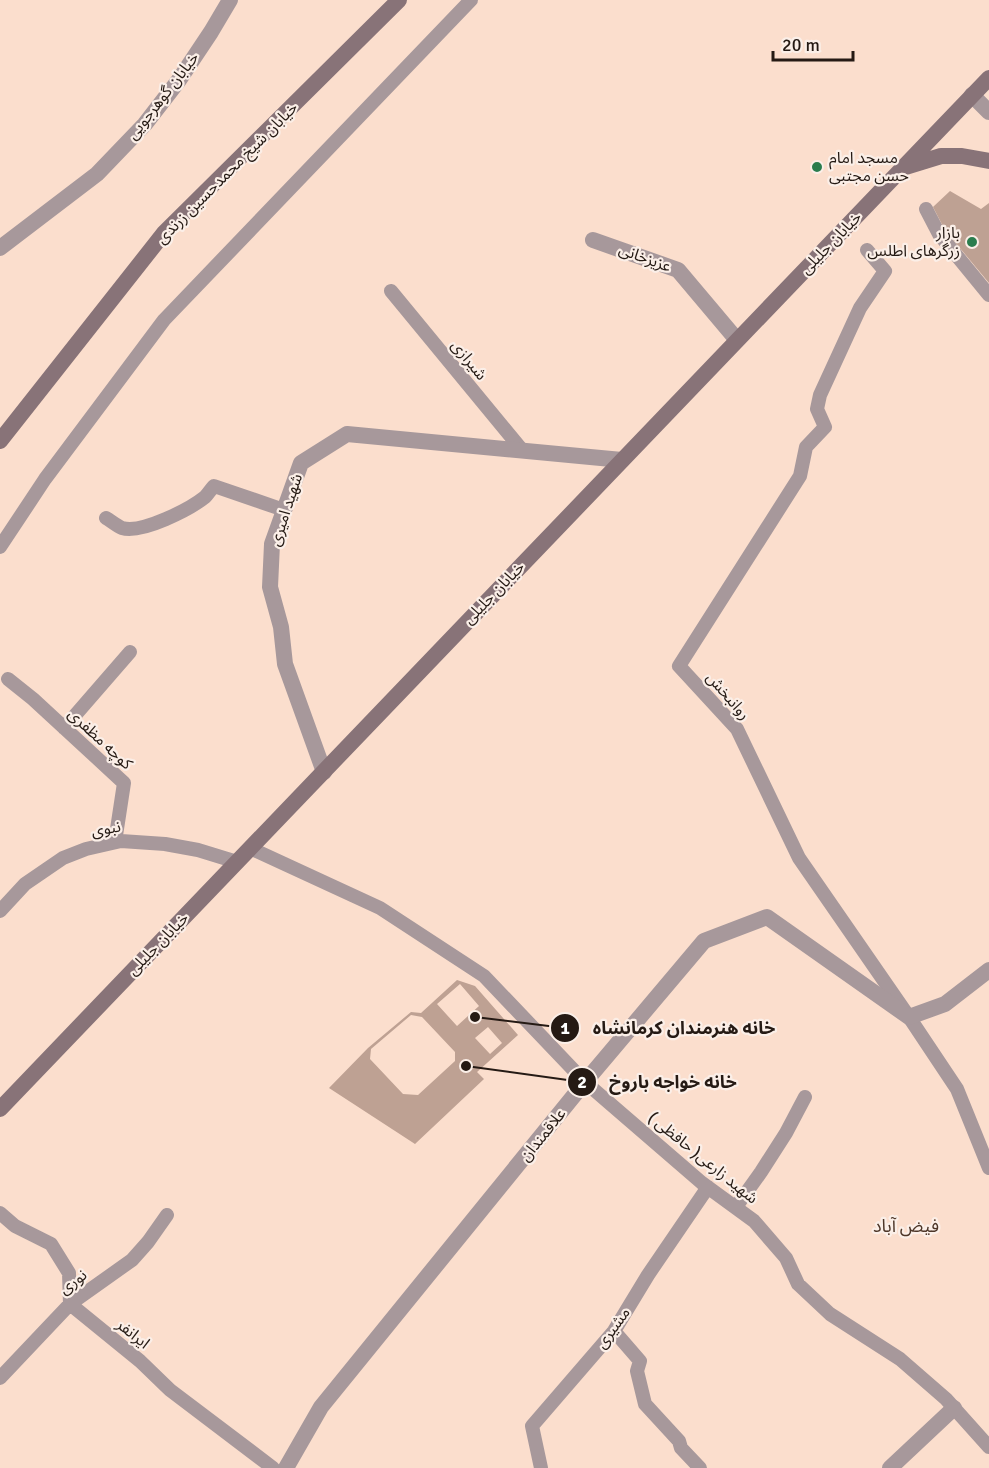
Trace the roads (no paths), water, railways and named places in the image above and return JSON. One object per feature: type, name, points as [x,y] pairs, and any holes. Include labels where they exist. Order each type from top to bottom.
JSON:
[{"type":"main road","name":"خیابان شیخ محمدحسین زرندی","points":[[0,441],[164,233],[399,0]]},
{"type":"main road","name":"خیابان جلیلی","points":[[0,1109],[989,78]]},
{"type":"main road","points":[[902,169],[941,156],[962,156],[989,161]]},
{"type":"street","name":"خیابان گوهرجویی","points":[[0,248],[97,174],[145,124],[186,70],[230,0]]},
{"type":"street","points":[[972,95],[989,112]]},
{"type":"street","name":"عزیزخانی","points":[[593,240],[678,270],[737,340]]},
{"type":"street","name":"شهید امیری","points":[[324,772],[285,664],[281,627],[270,587],[272,544],[301,463],[347,434],[622,460]]},
{"type":"street","name":"علاقمندان","points":[[286,1468],[321,1407],[585,1082],[704,941],[767,917],[909,1017]]},
{"type":"street","points":[[909,1017],[945,1004],[989,970]]},
{"type":"street","points":[[890,1468],[954,1408]]},
{"type":"lane","points":[[0,547],[45,479],[164,320],[471,0]]},
{"type":"lane","points":[[926,209],[939,234],[989,295]]},
{"type":"lane","name":"روانبخش","points":[[867,250],[885,271],[860,308],[820,395],[817,409],[825,427],[806,447],[800,476],[679,666],[737,729],[799,858],[957,1089],[989,1168]]},
{"type":"lane","name":"شیرازی","points":[[391,291],[522,450]]},
{"type":"lane","points":[[106,518],[122,528],[134,529],[168,519],[206,496],[214,486],[284,510]]},
{"type":"lane","points":[[64,728],[130,652]]},
{"type":"lane","name":"کوچه مظفری","points":[[8,679],[124,783],[115,842]]},
{"type":"lane","name":"نبوی","points":[[0,911],[25,884],[63,858],[86,849],[115,842],[165,844],[198,850],[237,862]]},
{"type":"lane","name":"شهید زارعی( حافظی )","points":[[250,848],[380,908],[484,976],[585,1082],[708,1187],[754,1221],[786,1258],[798,1284],[830,1314],[900,1359],[954,1408],[989,1446]]},
{"type":"lane","points":[[736,1207],[786,1133],[805,1097]]},
{"type":"lane","name":"مشیری","points":[[541,1468],[532,1426],[614,1331],[648,1275],[708,1187]]},
{"type":"lane","points":[[0,1213],[15,1226],[51,1244],[69,1273],[70,1304]]},
{"type":"lane","name":"نوری","points":[[0,1378],[70,1304],[132,1260],[167,1215]]},
{"type":"lane","name":"ایرانفر","points":[[70,1304],[140,1361],[170,1390],[273,1468]]},
{"type":"lane","points":[[614,1331],[640,1361],[637,1371],[645,1404],[679,1441],[681,1449],[700,1468]]},
{"type":"place","name":"مسجد امام حسن مجتبی","points":[[817,167]]},
{"type":"place","name":"بازار زرگرهای اطلس","points":[[972,242]]},
{"type":"place","name":"خانه هنرمندان کرمانشاه","points":[[475,1017]]},
{"type":"place","name":"خانه خواجه باروخ","points":[[466,1066]]},
{"type":"district","name":"فیض آباد","points":[[906,1226]]}]
